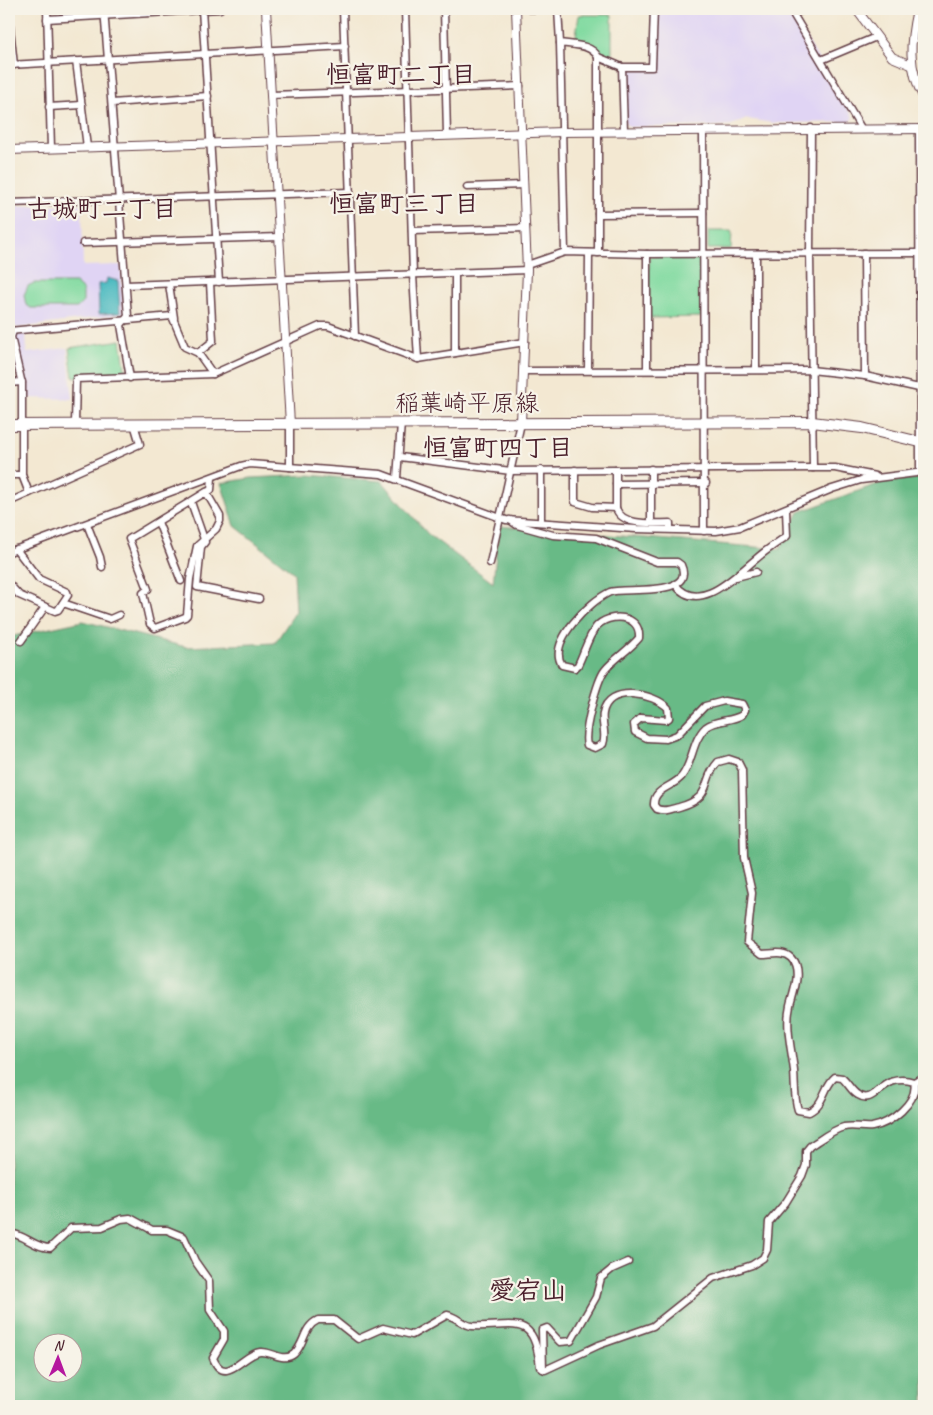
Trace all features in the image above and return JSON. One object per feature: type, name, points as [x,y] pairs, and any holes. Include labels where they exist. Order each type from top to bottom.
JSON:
[{"type":"main road","name":"稲葉崎平原線","points":[[9,425],[812,422],[862,428],[922,442]]},
{"type":"street","points":[[47,9],[51,148]]},
{"type":"street","points":[[202,9],[219,282]]},
{"type":"street","points":[[47,18],[104,12],[220,9]]},
{"type":"street","points":[[266,9],[286,343],[290,467]]},
{"type":"street","points":[[343,9],[355,336]]},
{"type":"street","points":[[405,9],[413,275],[418,359]]},
{"type":"street","points":[[444,9],[447,135]]},
{"type":"street","points":[[490,563],[521,423],[524,370],[527,268],[516,9]]},
{"type":"street","points":[[530,9],[558,9],[565,252]]},
{"type":"street","points":[[598,57],[622,67],[652,67],[654,9]]},
{"type":"street","points":[[808,9],[791,11],[860,128]]},
{"type":"street","points":[[856,9],[892,57],[911,65]]},
{"type":"street","points":[[917,9],[910,42],[911,65],[924,98]]},
{"type":"street","points":[[104,12],[124,242],[128,316],[121,325],[130,378]]},
{"type":"street","points":[[9,18],[11,65],[345,46]]},
{"type":"street","points":[[821,60],[876,37]]},
{"type":"street","points":[[560,43],[584,46],[595,52],[598,57],[598,253]]},
{"type":"street","points":[[76,61],[87,147]]},
{"type":"street","points":[[622,67],[624,131]]},
{"type":"street","points":[[271,94],[520,86]]},
{"type":"street","points":[[112,103],[208,96]]},
{"type":"street","points":[[49,107],[82,105]]},
{"type":"street","points":[[811,128],[810,254],[813,468]]},
{"type":"street","points":[[9,150],[562,132],[811,128],[922,129],[920,388],[922,472],[880,477],[832,489],[786,510],[730,530],[704,531],[510,520],[500,518],[397,478],[362,472],[241,466],[9,552]]},
{"type":"street","points":[[703,130],[706,483],[704,531]]},
{"type":"street","points":[[467,187],[523,185]]},
{"type":"street","points":[[9,203],[350,192]]},
{"type":"street","points":[[598,214],[703,213]]},
{"type":"street","points":[[412,232],[526,228]]},
{"type":"street","points":[[83,243],[279,237]]},
{"type":"street","points":[[126,285],[455,274],[527,268],[565,252],[647,254],[922,253]]},
{"type":"street","points":[[588,369],[589,253]]},
{"type":"street","points":[[864,253],[865,376]]},
{"type":"street","points":[[646,370],[647,254]]},
{"type":"street","points":[[756,254],[756,369]]},
{"type":"street","points":[[455,274],[455,353]]},
{"type":"street","points":[[198,352],[213,341],[210,282]]},
{"type":"street","points":[[169,284],[174,318],[182,342],[186,347],[198,352],[213,374]]},
{"type":"street","points":[[29,493],[22,475],[22,382],[11,331],[172,316],[174,318]]},
{"type":"street","points":[[75,424],[76,379],[213,374],[286,343],[320,326],[328,326],[418,359],[525,342]]},
{"type":"street","points":[[524,370],[811,370],[865,376],[920,388]]},
{"type":"street","points":[[9,383],[22,382]]},
{"type":"street","points":[[397,478],[401,423]]},
{"type":"street","points":[[9,502],[140,444],[134,424]]},
{"type":"street","points":[[400,457],[510,471],[835,468],[880,477]]},
{"type":"street","points":[[651,469],[651,523]]},
{"type":"street","points":[[541,470],[542,522]]},
{"type":"street","points":[[575,470],[575,502],[592,507],[616,508]]},
{"type":"street","points":[[616,470],[616,508],[620,514],[632,522],[670,524],[670,529]]},
{"type":"street","points":[[9,475],[22,475]]},
{"type":"street","points":[[206,492],[220,516],[220,521],[216,529],[204,537],[197,546],[190,579],[187,615],[155,628],[150,624],[143,593],[148,589],[129,539],[206,492],[211,490],[212,478]]},
{"type":"street","points":[[616,484],[706,483]]},
{"type":"street","points":[[191,502],[204,537],[197,587],[259,599]]},
{"type":"street","points":[[675,584],[684,594],[701,595],[718,589],[788,536],[786,510]]},
{"type":"street","points":[[510,520],[517,526],[553,534],[596,538],[657,562],[677,562],[683,572],[675,584],[658,590],[612,592],[584,612],[560,644],[559,657],[562,665],[575,668],[598,624],[610,618],[621,617],[633,622],[638,627],[639,638],[604,671],[586,731],[587,745],[595,748],[603,744],[603,714],[605,707],[613,698],[619,696],[643,695],[659,700],[668,708],[669,718],[666,720],[641,718],[634,724],[635,732],[647,738],[666,739],[677,734],[698,710],[714,702],[735,701],[742,704],[745,710],[742,715],[710,724],[701,732],[683,776],[660,791],[655,796],[654,804],[656,809],[667,810],[690,804],[702,796],[718,762],[729,759],[741,766],[744,858],[752,893],[746,936],[750,946],[757,952],[786,954],[791,957],[796,966],[795,994],[790,1010],[790,1050],[798,1110],[809,1112],[819,1105],[830,1082],[835,1077],[842,1078],[854,1092],[865,1098],[873,1096],[892,1080],[900,1078],[914,1082],[924,1076]]},
{"type":"street","points":[[158,522],[181,581]]},
{"type":"street","points":[[87,524],[102,567]]},
{"type":"street","points":[[9,584],[19,595],[55,611],[68,595],[67,592],[39,579],[16,549]]},
{"type":"street","points":[[732,578],[756,572]]},
{"type":"street","points":[[63,603],[110,619],[119,614]]},
{"type":"street","points":[[21,641],[45,607]]},
{"type":"street","points":[[543,1370],[599,1345],[653,1326],[713,1278],[752,1265],[763,1258],[767,1250],[769,1222],[786,1202],[802,1176],[806,1166],[806,1151],[837,1130],[847,1126],[873,1126],[893,1118],[913,1094],[914,1082]]},
{"type":"street","points":[[9,1233],[23,1236],[42,1247],[50,1248],[71,1228],[102,1227],[121,1219],[130,1218],[152,1230],[167,1230],[184,1237],[196,1261],[210,1281],[210,1310],[224,1331],[224,1339],[213,1358],[218,1366],[225,1370],[233,1369],[257,1352],[265,1352],[284,1358],[292,1356],[299,1347],[307,1329],[318,1320],[334,1320],[355,1338],[361,1339],[383,1328],[412,1335],[443,1316],[448,1315],[471,1326],[508,1324],[522,1326],[533,1336],[540,1367],[543,1370]]},
{"type":"street","points":[[543,1370],[542,1330],[547,1328],[560,1342],[571,1340],[596,1297],[601,1278],[612,1269],[628,1262]]},
{"type":"shaded area","points":[[657,9],[789,9],[853,117],[850,122],[774,123],[747,119],[731,125],[629,127],[625,123],[625,69],[655,69]]},
{"type":"shaded area","points":[[82,204],[83,266],[121,265],[124,314],[17,328],[13,324],[9,291],[9,206]]},
{"type":"shaded area","points":[[924,255],[924,432],[923,256]]},
{"type":"shaded area","points":[[26,333],[27,353],[67,348],[73,399],[25,398],[25,379],[15,339],[16,335]]},
{"type":"green space","points":[[579,15],[612,15],[612,60],[595,46],[575,42]]},
{"type":"green space","points":[[708,231],[732,231],[731,249],[708,249]]},
{"type":"green space","points":[[651,256],[699,256],[701,258],[701,317],[649,318],[649,258]]},
{"type":"green space","points":[[34,283],[75,283],[83,290],[83,302],[77,308],[31,308],[26,305],[24,295],[28,286]]},
{"type":"green space","points":[[121,340],[126,375],[73,377],[69,348]]},
{"type":"green space","points":[[308,475],[382,481],[428,534],[493,583],[499,526],[780,549],[799,512],[886,481],[924,478],[924,1406],[9,1406],[9,637],[83,621],[186,647],[275,643],[296,611],[294,573],[235,526],[221,483],[251,478]]},
{"type":"water","points":[[107,278],[118,281],[120,313],[99,314],[98,284],[106,283]]},
{"type":"district","name":"恒富町二丁目","points":[[401,75]]},
{"type":"district","name":"恒富町三丁目","points":[[404,204]]},
{"type":"district","name":"古城町二丁目","points":[[102,209]]},
{"type":"district","name":"恒富町四丁目","points":[[498,448]]},
{"type":"district","name":"愛宕山","points":[[528,1290]]}]
